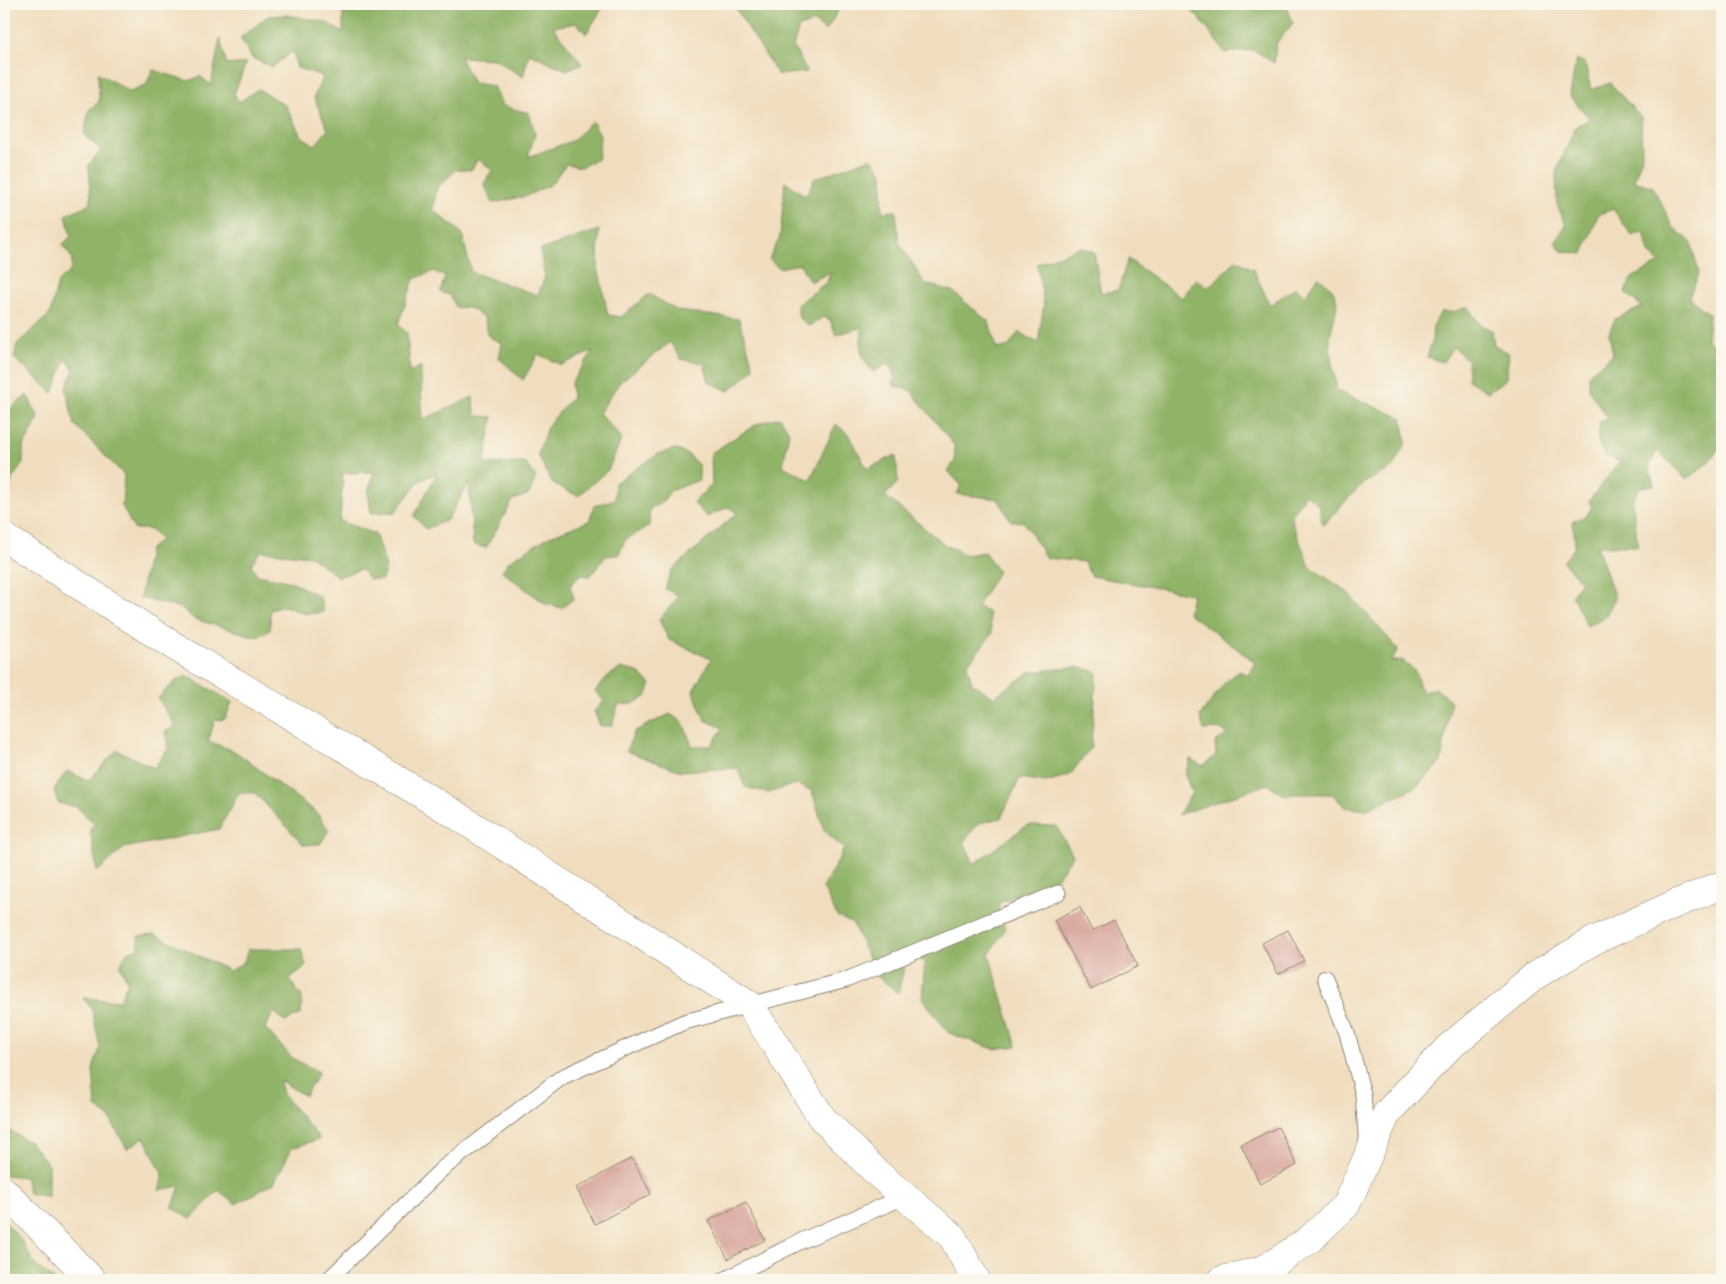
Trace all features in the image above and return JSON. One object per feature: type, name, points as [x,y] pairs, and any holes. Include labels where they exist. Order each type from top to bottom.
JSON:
[{"type":"street","points":[[4,537],[169,643],[452,813],[750,1005],[822,1118],[877,1173],[952,1236],[976,1280]]},
{"type":"street","points":[[1222,1280],[1265,1268],[1309,1240],[1346,1205],[1387,1114],[1448,1048],[1536,975],[1593,941],[1722,885]]},
{"type":"street","points":[[4,1191],[92,1280]]},
{"type":"lane","points":[[328,1280],[442,1169],[562,1077],[684,1022],[846,980],[1058,893]]},
{"type":"lane","points":[[1324,978],[1347,1033],[1363,1094],[1368,1156]]},
{"type":"lane","points":[[724,1280],[801,1241],[904,1197]]},
{"type":"green space","points":[[336,4],[605,4],[586,34],[577,23],[553,27],[582,64],[566,70],[529,53],[523,77],[495,59],[460,57],[473,83],[493,86],[503,106],[529,113],[535,134],[528,157],[574,140],[592,121],[600,135],[598,159],[581,167],[566,164],[550,185],[526,196],[493,203],[484,184],[492,170],[478,159],[471,170],[457,169],[437,188],[433,210],[462,233],[471,272],[538,295],[545,277],[540,250],[599,230],[598,267],[608,315],[621,317],[649,294],[678,311],[739,319],[754,369],[729,391],[709,382],[704,363],[681,359],[670,342],[620,382],[599,413],[622,438],[608,470],[578,496],[552,483],[538,455],[547,427],[572,397],[571,383],[593,351],[561,365],[538,354],[523,380],[499,358],[502,343],[489,337],[484,318],[468,307],[456,308],[450,295],[440,292],[445,277],[434,271],[414,279],[398,324],[407,333],[410,372],[421,366],[422,420],[473,397],[476,416],[493,417],[484,464],[525,463],[536,477],[529,494],[513,500],[486,548],[473,544],[469,483],[447,520],[426,529],[414,516],[437,473],[418,482],[395,512],[371,513],[368,492],[374,472],[343,473],[340,521],[375,534],[386,567],[382,580],[369,579],[361,569],[338,577],[311,556],[261,551],[251,564],[257,575],[292,582],[320,597],[323,612],[305,614],[285,606],[270,610],[270,630],[257,637],[194,619],[182,608],[140,598],[149,550],[161,539],[149,529],[134,529],[122,506],[124,475],[74,424],[66,388],[74,370],[66,358],[53,393],[14,358],[17,344],[50,314],[58,282],[71,270],[72,258],[62,245],[71,236],[66,215],[91,203],[89,165],[101,150],[84,135],[89,110],[99,102],[98,73],[131,92],[146,85],[153,70],[189,81],[200,76],[211,85],[220,39],[227,65],[246,63],[234,94],[239,102],[258,89],[286,106],[301,136],[315,145],[328,130],[314,97],[323,76],[297,68],[293,51],[272,67],[252,58],[240,38],[268,16],[286,15],[326,22],[343,33],[343,12]]},
{"type":"green space","points":[[733,4],[842,4],[826,31],[814,22],[799,27],[793,46],[807,72],[778,75]]},
{"type":"green space","points":[[1191,4],[1286,4],[1293,23],[1276,44],[1274,63],[1254,50],[1225,53],[1189,7]]},
{"type":"green space","points":[[1576,59],[1585,63],[1591,90],[1610,83],[1641,117],[1642,156],[1634,181],[1653,187],[1673,227],[1691,242],[1699,274],[1689,297],[1709,314],[1707,340],[1722,352],[1722,441],[1716,453],[1707,463],[1686,479],[1657,450],[1649,468],[1654,485],[1640,487],[1632,500],[1638,546],[1597,546],[1615,598],[1605,617],[1587,626],[1572,595],[1581,581],[1563,562],[1575,547],[1573,521],[1586,516],[1592,507],[1589,501],[1620,461],[1604,455],[1598,441],[1600,422],[1608,419],[1589,390],[1589,374],[1613,354],[1609,333],[1615,319],[1642,307],[1625,292],[1632,278],[1660,263],[1649,253],[1644,231],[1632,236],[1613,209],[1598,215],[1583,254],[1562,251],[1555,242],[1566,225],[1557,205],[1556,172],[1576,126],[1590,119],[1570,96]]},
{"type":"green space","points":[[871,158],[883,174],[882,212],[896,211],[899,242],[925,284],[952,291],[989,322],[997,349],[1009,346],[1019,332],[1038,343],[1044,304],[1037,264],[1080,247],[1094,252],[1101,293],[1118,290],[1128,259],[1182,298],[1196,279],[1208,288],[1236,260],[1253,269],[1270,305],[1296,287],[1305,296],[1318,277],[1328,285],[1337,301],[1330,336],[1330,347],[1337,391],[1402,418],[1406,443],[1392,468],[1362,484],[1323,525],[1318,504],[1306,494],[1292,514],[1293,525],[1310,567],[1345,590],[1398,649],[1391,662],[1402,660],[1415,671],[1422,693],[1435,688],[1451,701],[1441,762],[1416,787],[1365,810],[1345,807],[1332,794],[1282,794],[1268,784],[1178,815],[1192,793],[1185,775],[1190,759],[1203,766],[1216,755],[1215,742],[1227,735],[1222,729],[1204,730],[1200,716],[1227,680],[1239,671],[1248,675],[1255,662],[1188,613],[1192,594],[1091,576],[1084,562],[1046,558],[1024,522],[1011,521],[998,499],[957,494],[961,485],[948,471],[955,461],[954,445],[910,390],[894,386],[893,368],[887,364],[873,372],[864,360],[861,351],[862,327],[836,335],[830,320],[823,317],[809,326],[799,318],[797,305],[827,282],[831,272],[810,282],[800,264],[779,268],[769,259],[780,237],[785,182],[806,196],[814,179]]},
{"type":"green space","points":[[1468,307],[1480,325],[1492,330],[1494,345],[1509,353],[1506,379],[1488,392],[1468,380],[1468,360],[1453,347],[1443,362],[1427,357],[1432,341],[1433,326],[1441,312],[1453,312]]},
{"type":"green space","points":[[27,395],[39,418],[23,447],[23,463],[12,479],[8,502],[4,498],[4,414]]},
{"type":"green space","points":[[780,417],[789,432],[783,466],[810,480],[836,424],[850,436],[867,469],[896,455],[898,482],[885,496],[944,544],[966,555],[985,552],[998,572],[977,606],[989,613],[992,634],[967,665],[972,683],[994,697],[1030,672],[1077,667],[1097,672],[1091,747],[1070,775],[1046,782],[1020,778],[1001,818],[979,823],[964,841],[974,864],[1027,825],[1056,826],[1073,855],[1058,877],[998,904],[1005,929],[989,955],[1017,1046],[994,1049],[949,1033],[922,998],[925,962],[908,953],[898,993],[876,975],[853,924],[837,916],[823,888],[844,849],[824,830],[812,791],[795,784],[769,793],[745,787],[738,768],[681,771],[626,751],[635,731],[670,714],[683,722],[692,746],[711,746],[723,728],[705,720],[693,691],[711,659],[669,640],[659,620],[679,596],[665,589],[671,571],[737,513],[728,507],[707,517],[693,502],[712,485],[711,453],[757,424]]},
{"type":"green space","points":[[675,449],[689,455],[699,466],[699,480],[670,491],[662,503],[650,508],[649,526],[625,540],[619,555],[606,556],[590,576],[580,575],[570,586],[574,598],[562,608],[545,604],[502,571],[509,561],[550,536],[589,521],[594,506],[615,499],[615,483],[658,454]]},
{"type":"green space","points":[[621,668],[637,672],[651,684],[646,697],[632,704],[618,705],[612,726],[600,726],[594,711],[604,701],[595,691],[608,676]]},
{"type":"green space","points":[[187,676],[232,702],[225,719],[215,720],[208,741],[236,752],[317,813],[329,830],[320,844],[304,845],[255,793],[239,793],[219,829],[124,848],[97,872],[90,828],[95,824],[77,807],[58,803],[54,790],[67,771],[88,781],[117,750],[154,768],[168,749],[165,732],[175,726],[158,698],[176,681]]},
{"type":"green space","points":[[154,934],[230,971],[244,962],[248,949],[301,949],[306,966],[289,979],[302,997],[301,1014],[285,1022],[274,1012],[265,1028],[292,1058],[319,1072],[305,1096],[279,1080],[284,1096],[320,1139],[292,1148],[274,1183],[236,1204],[218,1190],[191,1219],[172,1208],[180,1186],[159,1190],[163,1175],[144,1137],[127,1149],[109,1117],[96,1107],[93,1069],[100,1048],[92,1009],[83,998],[119,1001],[128,982],[120,966],[127,952],[139,948],[138,936]]},
{"type":"green space","points":[[4,1127],[31,1143],[48,1164],[48,1197],[29,1193],[25,1177],[6,1175],[4,1173]]},
{"type":"green space","points":[[4,1220],[21,1240],[35,1265],[55,1280],[4,1280]]},
{"type":"building","points":[[1080,907],[1092,931],[1114,920],[1138,966],[1091,990],[1054,920]]},
{"type":"building","points":[[1288,930],[1304,961],[1278,974],[1262,943]]},
{"type":"building","points":[[1278,1127],[1297,1165],[1260,1184],[1241,1145]]},
{"type":"building","points":[[632,1158],[651,1194],[595,1224],[576,1188]]},
{"type":"building","points":[[746,1202],[765,1240],[728,1259],[708,1221]]}]
